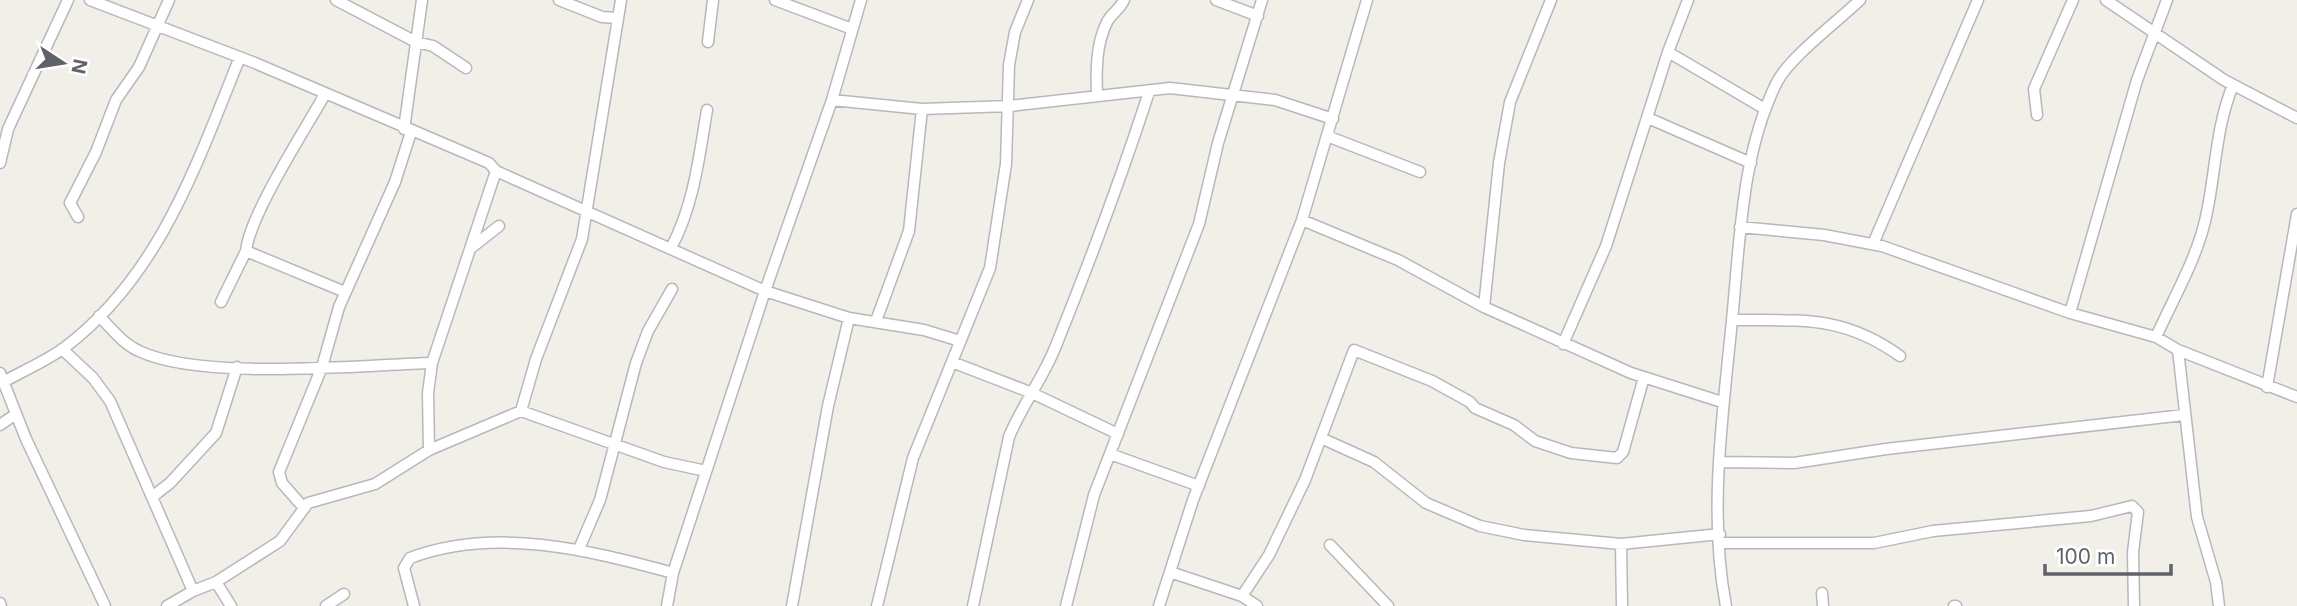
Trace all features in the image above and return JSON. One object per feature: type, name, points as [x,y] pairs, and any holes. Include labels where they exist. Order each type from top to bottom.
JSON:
[{"type":"street","points":[[0,163],[8,129],[68,0]]},
{"type":"street","points":[[90,0],[240,57],[489,163],[495,171],[765,291],[849,318],[876,321],[960,341]]},
{"type":"street","points":[[78,217],[70,203],[75,189],[96,152],[119,95],[139,67],[169,0]]},
{"type":"street","points":[[337,0],[416,42],[433,46],[466,68]]},
{"type":"street","points":[[304,508],[282,483],[279,472],[322,366],[345,292],[395,182],[407,130],[422,0]]},
{"type":"street","points":[[559,0],[602,17],[618,18]]},
{"type":"street","points":[[521,411],[536,359],[582,239],[621,0]]},
{"type":"street","points":[[708,42],[713,0]]},
{"type":"street","points":[[775,0],[852,29]]},
{"type":"street","points":[[667,606],[673,573],[765,291],[832,100],[861,0]]},
{"type":"street","points":[[877,606],[913,457],[990,268],[996,243],[1010,106],[1009,65],[1016,32],[1028,0]]},
{"type":"street","points":[[1097,94],[1098,51],[1103,31],[1109,18],[1124,0]]},
{"type":"street","points":[[1216,0],[1258,16]]},
{"type":"street","points":[[1066,606],[1094,495],[1199,224],[1233,94],[1262,0]]},
{"type":"street","points":[[1159,606],[1199,486],[1301,220],[1367,0]]},
{"type":"street","points":[[1485,307],[1499,163],[1510,102],[1551,0]]},
{"type":"street","points":[[1563,344],[1606,246],[1668,52],[1688,0]]},
{"type":"street","points":[[1726,606],[1720,539],[1722,402],[1740,227],[1751,163],[1765,109],[1783,73],[1860,0]]},
{"type":"street","points":[[1874,244],[1978,0]]},
{"type":"street","points":[[2037,115],[2035,89],[2073,0]]},
{"type":"street","points":[[2106,0],[2233,85],[2297,118]]},
{"type":"street","points":[[2070,313],[2137,79],[2168,0]]},
{"type":"street","points":[[1668,52],[1765,109]]},
{"type":"street","points":[[105,606],[16,414],[2,377],[62,349],[99,316],[153,251],[173,217],[205,147],[240,57]]},
{"type":"street","points":[[2155,337],[2193,256],[2207,213],[2222,112],[2233,85]]},
{"type":"street","points":[[832,100],[922,109],[1010,106],[1097,94],[1149,92],[1170,88],[1275,100],[1332,119]]},
{"type":"street","points":[[973,606],[1009,437],[1020,411],[1055,349],[1149,92]]},
{"type":"street","points":[[221,302],[276,180],[325,94]]},
{"type":"street","points":[[876,321],[909,231],[922,109]]},
{"type":"street","points":[[671,248],[684,224],[707,110]]},
{"type":"street","points":[[1648,118],[1751,163]]},
{"type":"street","points":[[1327,136],[1420,172]]},
{"type":"street","points":[[429,450],[428,393],[432,363],[495,171]]},
{"type":"street","points":[[2267,387],[2297,214]]},
{"type":"street","points":[[1301,220],[1398,260],[1485,307],[1563,344],[1644,377],[1722,402]]},
{"type":"street","points":[[471,249],[499,226]]},
{"type":"street","points":[[1740,227],[1824,235],[1874,244],[2070,313],[2155,337],[2178,350],[2297,397]]},
{"type":"street","points":[[246,251],[345,292]]},
{"type":"street","points":[[579,548],[600,500],[617,444],[636,363],[648,331],[672,289]]},
{"type":"street","points":[[99,316],[130,346],[156,358],[237,367],[432,363]]},
{"type":"street","points":[[792,606],[828,407],[849,318]]},
{"type":"street","points":[[1732,320],[1832,323],[1863,332],[1900,356]]},
{"type":"street","points":[[62,349],[93,378],[110,401],[193,591]]},
{"type":"street","points":[[1242,596],[1269,555],[1305,480],[1354,350],[1432,381],[1470,402],[1475,408],[1514,425],[1535,441],[1571,453],[1617,457],[1623,452],[1644,377]]},
{"type":"street","points":[[2178,350],[2197,517],[2216,582],[2219,606]]},
{"type":"street","points":[[952,362],[1032,393],[1118,433]]},
{"type":"street","points":[[152,497],[170,483],[216,433],[237,367]]},
{"type":"street","points":[[167,606],[216,582],[280,541],[308,503],[375,484],[429,450],[521,411],[664,462],[706,471]]},
{"type":"street","points":[[0,425],[16,414]]},
{"type":"street","points":[[1720,462],[1794,463],[1886,449],[2184,415]]},
{"type":"street","points":[[1321,438],[1374,461],[1426,503],[1480,526],[1524,535],[1621,544],[1720,539],[1874,542],[1933,531],[2091,516],[2132,506],[2138,512],[2133,552],[2134,606]]},
{"type":"street","points":[[1110,454],[1199,486]]},
{"type":"street","points":[[414,606],[404,568],[410,558],[493,540],[579,548],[673,573]]},
{"type":"street","points":[[1621,544],[1622,606]]},
{"type":"street","points":[[1330,545],[1388,606]]},
{"type":"street","points":[[1170,572],[1242,596],[1257,606]]},
{"type":"street","points":[[216,582],[231,606]]},
{"type":"street","points":[[1822,593],[1823,606]]},
{"type":"street","points":[[326,606],[344,594]]}]
